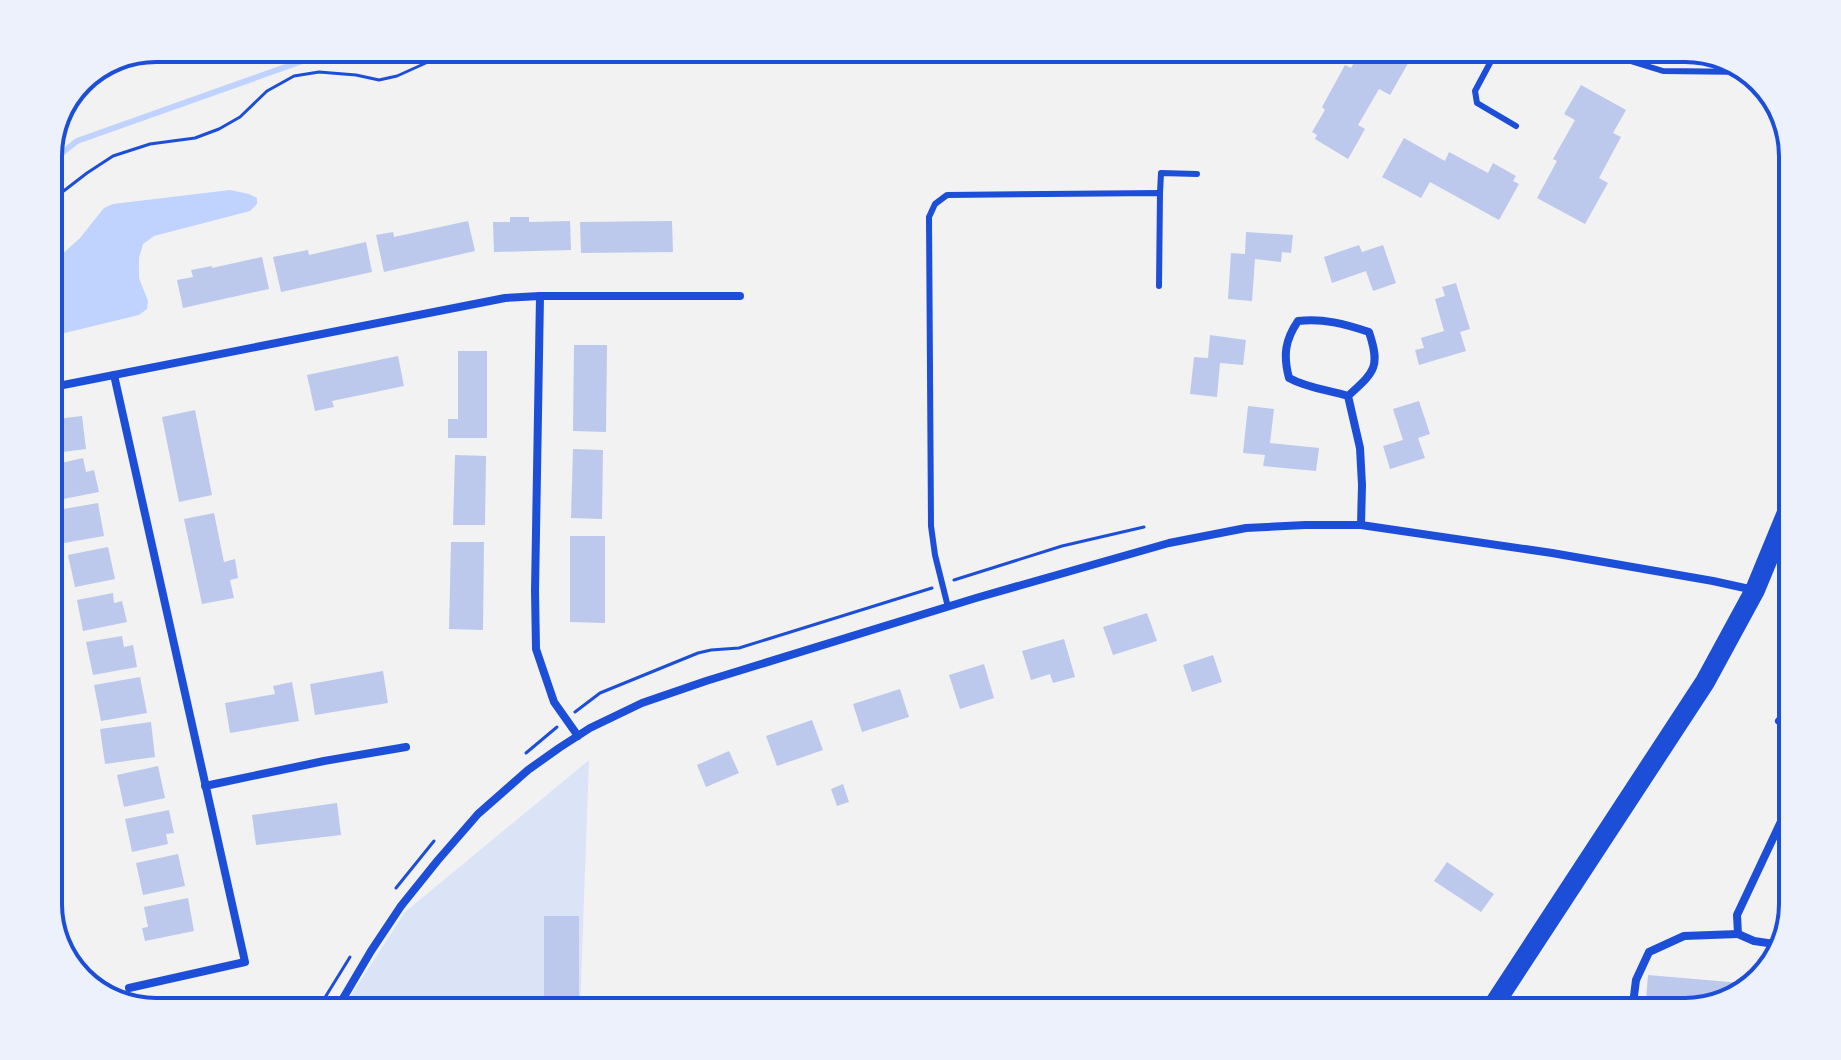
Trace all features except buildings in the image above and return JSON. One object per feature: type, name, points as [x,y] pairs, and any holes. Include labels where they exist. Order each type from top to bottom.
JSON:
[{"type":"highway","points":[[1498,998],[1705,682],[1755,590],[1779,537]]},
{"type":"street","points":[[540,296],[536,649],[554,702],[578,736]]},
{"type":"street","points":[[62,385],[505,298],[740,296]]},
{"type":"street","points":[[1314,319],[1344,323],[1369,332],[1376,352],[1372,374],[1348,396],[1303,386],[1289,378],[1285,364],[1288,335],[1298,321],[1314,319]]},
{"type":"street","points":[[114,375],[245,962],[129,988]]},
{"type":"street","points":[[1348,396],[1360,448],[1361,525]]},
{"type":"street","points":[[343,998],[401,906],[478,814],[528,770],[578,736],[642,703],[706,681],[1169,543],[1246,528],[1361,525],[1552,553],[1755,590]]},
{"type":"street","points":[[205,786],[406,747]]},
{"type":"street","points":[[1738,934],[1737,915],[1779,826]]},
{"type":"street","points":[[1634,998],[1636,980],[1649,952],[1684,936],[1738,934],[1770,943]]},
{"type":"lane","points":[[1491,62],[1475,91],[1477,103],[1516,126]]},
{"type":"lane","points":[[1634,62],[1663,71],[1726,72]]},
{"type":"lane","points":[[1159,286],[1161,173],[1197,174]]},
{"type":"lane","points":[[948,607],[931,526],[929,217],[935,204],[947,195],[1160,193]]},
{"type":"path","points":[[62,192],[113,156],[150,144],[195,138],[219,129],[240,117],[267,91],[294,76],[319,72],[379,80],[397,76],[428,62]]},
{"type":"path","points":[[965,577],[1077,542],[1144,527]]},
{"type":"path","points":[[586,703],[600,693],[698,653],[739,648],[926,589]]},
{"type":"shaded area","points":[[589,760],[580,998],[349,998],[405,912]]},
{"type":"water","points":[[230,190],[257,198],[257,204],[250,211],[154,236],[143,244],[139,278],[148,301],[147,309],[139,315],[62,334],[62,254],[104,208],[113,204]]},
{"type":"waterway","points":[[62,153],[77,141],[300,62]]}]
